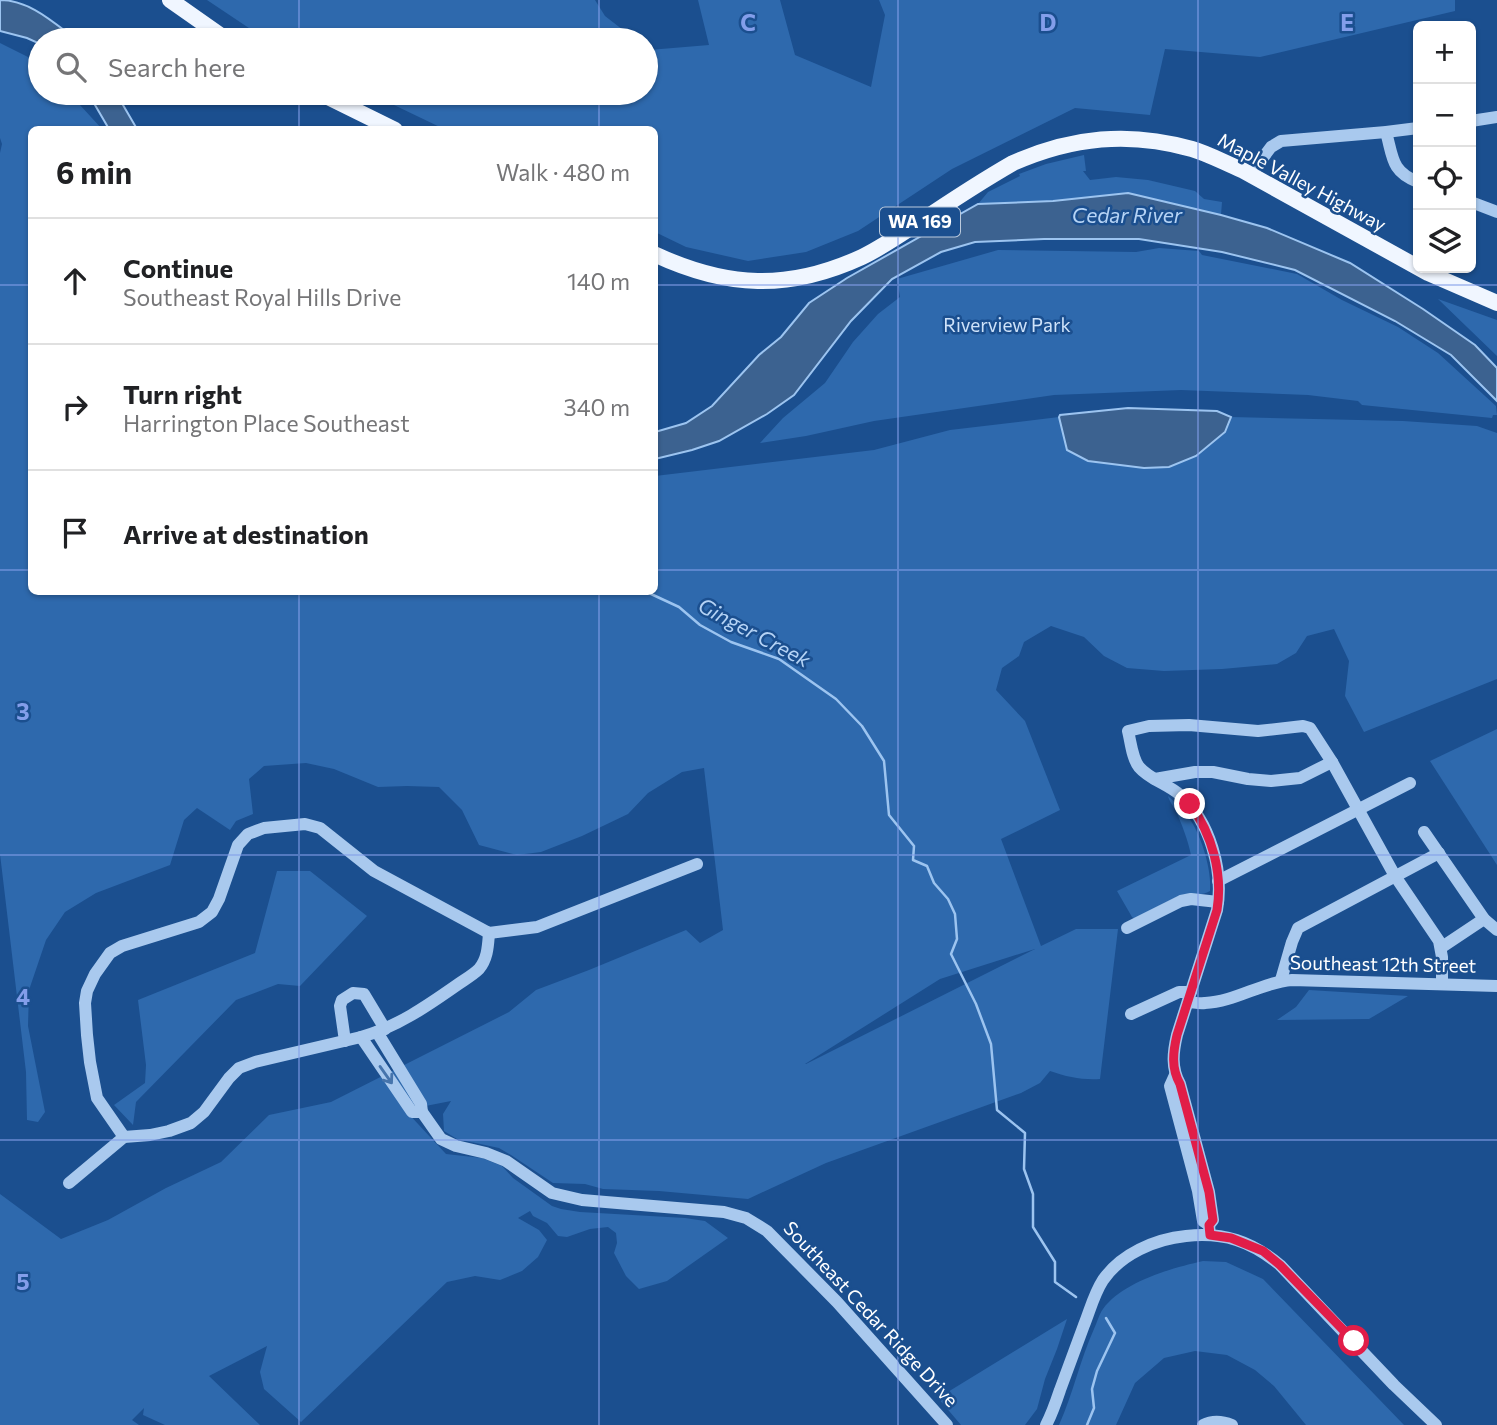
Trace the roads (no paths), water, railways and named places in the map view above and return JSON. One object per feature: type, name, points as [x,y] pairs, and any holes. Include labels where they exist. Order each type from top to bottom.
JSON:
[{"type":"main road","points":[[170,0],[210,28]]},
{"type":"main road","points":[[344,105],[387,126]]},
{"type":"main road","name":"Maple Valley Highway","points":[[658,256],[697,272],[737,280],[759,282],[813,275],[864,256],[1013,163],[1061,146],[1084,141],[1126,138],[1179,146],[1212,157],[1250,175],[1428,273],[1497,303]]},
{"type":"street","points":[[1476,120],[1497,117]]},
{"type":"street","points":[[1250,175],[1271,147],[1281,141],[1413,129]]},
{"type":"street","points":[[1386,132],[1395,164],[1401,174],[1413,180]]},
{"type":"street","points":[[1476,204],[1497,212]]},
{"type":"street","points":[[1436,1425],[1394,1385],[1280,1265],[1263,1251],[1210,1230],[1203,1221],[1199,1191],[1170,1086],[1175,1075],[1174,1050],[1218,902],[1218,881],[1213,852],[1200,818],[1178,793],[1137,765],[1128,731],[1149,726],[1176,725],[1258,731],[1303,726],[1310,728],[1332,762],[1395,876],[1439,941],[1442,947],[1442,984]]},
{"type":"street","points":[[1155,779],[1195,772],[1213,772],[1259,780],[1300,778],[1332,762]]},
{"type":"street","points":[[1218,881],[1410,783]]},
{"type":"street","points":[[124,1137],[97,1098],[87,1035],[87,991],[110,953],[122,946],[199,922],[212,912],[238,845],[248,834],[264,828],[305,824],[320,828],[374,871],[489,933],[537,927],[696,864]]},
{"type":"street","points":[[1424,832],[1484,919],[1497,930]]},
{"type":"street","points":[[1281,981],[1298,928],[1439,853]]},
{"type":"street","points":[[1127,928],[1181,901],[1191,899],[1218,902]]},
{"type":"street","points":[[1442,947],[1484,919]]},
{"type":"street","points":[[69,1183],[124,1137],[160,1133],[191,1123],[204,1112],[239,1068],[361,1037],[398,1023],[479,969],[487,956],[489,933]]},
{"type":"street","name":"Southeast 12th Street","points":[[1131,1014],[1179,992],[1204,1003],[1220,1001],[1281,981],[1497,986]]},
{"type":"street","name":"Southeast Cedar Ridge Drive","points":[[345,1041],[340,1006],[342,1000],[353,993],[364,994],[421,1104],[422,1112],[441,1139],[506,1161],[552,1193],[582,1200],[723,1212],[746,1218],[767,1231],[837,1302],[947,1425]]},
{"type":"street","name":"Southeast Cedar Ridge Drive","points":[[361,1037],[412,1112],[422,1112]]},
{"type":"street","points":[[1046,1425],[1093,1300],[1104,1280],[1133,1253],[1150,1244],[1210,1230]]},
{"type":"street","points":[[1203,1425],[1209,1422],[1228,1423]]},
{"type":"water","points":[[0,0],[31,8],[61,28],[28,28],[28,38],[0,31]]},
{"type":"water","points":[[95,105],[123,105],[135,126],[107,126]]},
{"type":"water","name":"Cedar River","points":[[1128,193],[1267,228],[1350,263],[1475,345],[1497,368],[1497,401],[1451,355],[1395,321],[1295,270],[1222,252],[1139,239],[975,242],[941,252],[892,279],[851,321],[794,395],[767,414],[719,441],[658,458],[658,431],[686,423],[712,406],[759,355],[781,337],[809,303],[847,278],[978,204],[1053,201]]},
{"type":"water","points":[[1128,408],[1217,411],[1231,417],[1225,432],[1196,456],[1169,467],[1144,468],[1088,461],[1067,450],[1060,415]]},
{"type":"waterway","name":"Ginger Creek","points":[[654,595],[679,607],[700,625],[731,642],[779,659],[836,699],[862,726],[884,761],[889,815],[914,846],[913,860],[927,866],[934,883],[948,899],[955,914],[957,939],[951,954],[976,1004],[991,1044],[997,1110],[1025,1133],[1024,1169],[1033,1194],[1033,1227],[1055,1262],[1055,1282],[1076,1297]]},
{"type":"waterway","name":"Ginger Creek","points":[[1087,1425],[1094,1408],[1092,1389],[1097,1371],[1115,1333],[1106,1318]]},
{"type":"park label","name":"Riverview Park","points":[[1007,325]]}]
